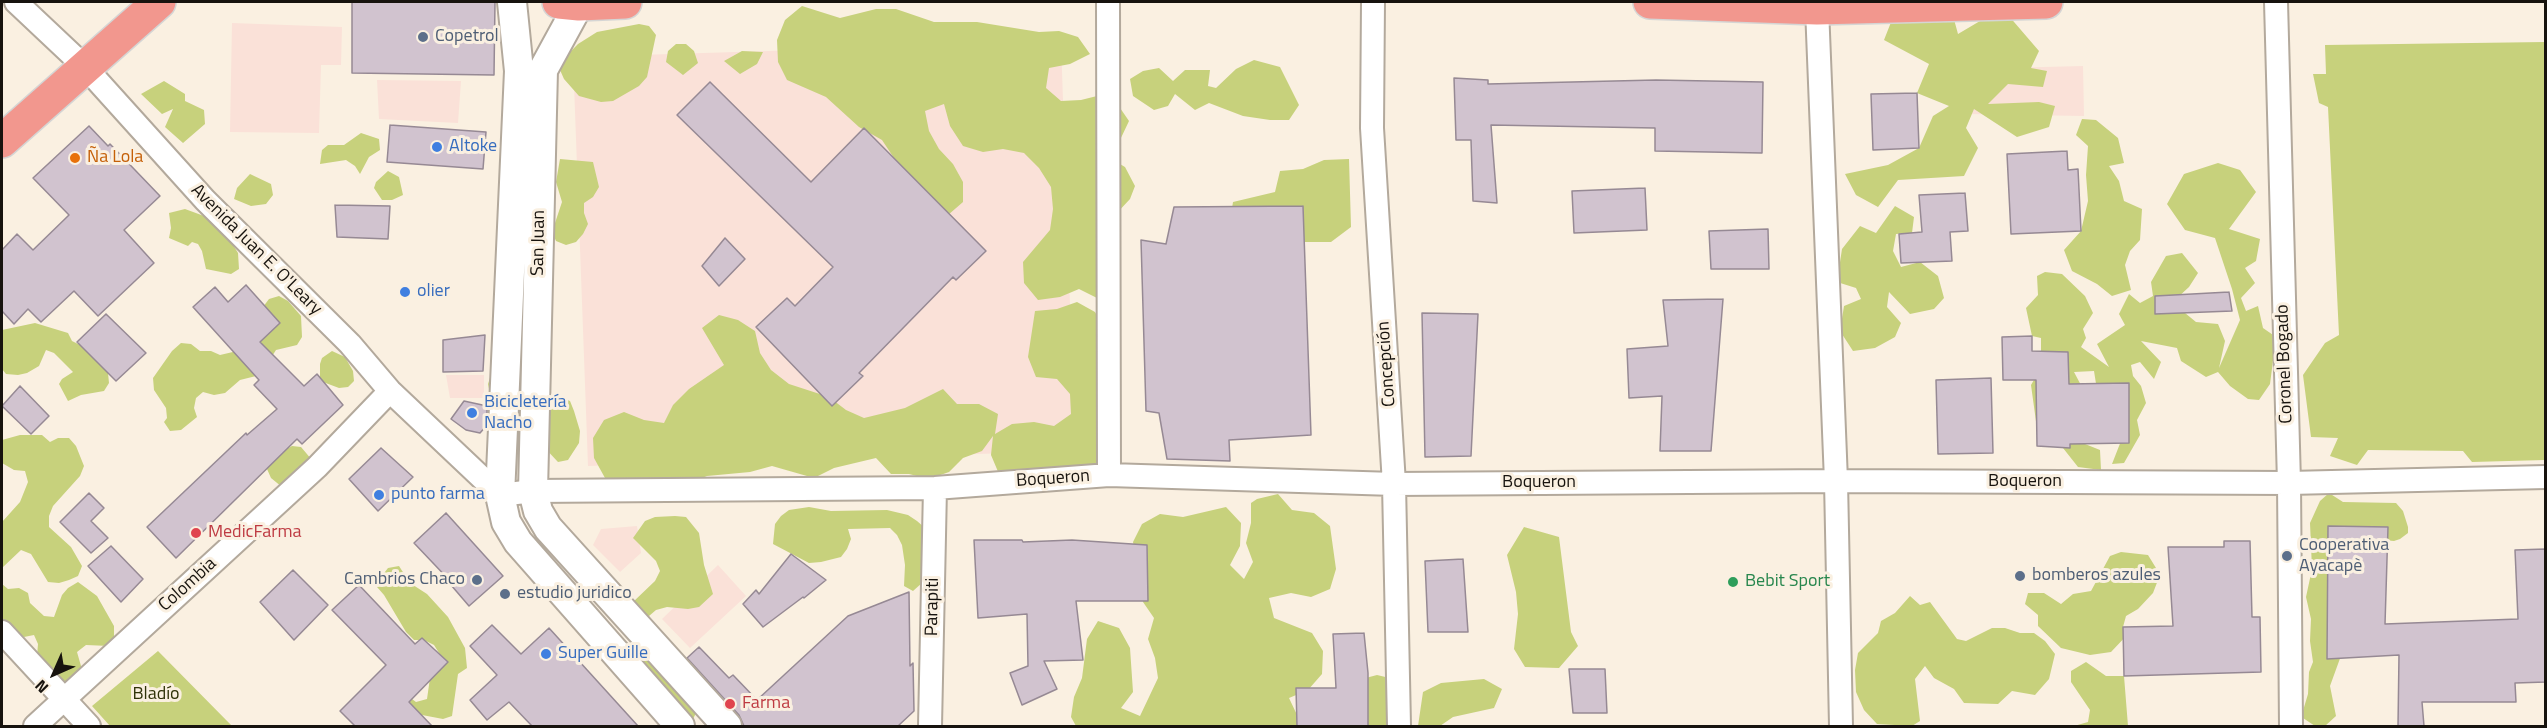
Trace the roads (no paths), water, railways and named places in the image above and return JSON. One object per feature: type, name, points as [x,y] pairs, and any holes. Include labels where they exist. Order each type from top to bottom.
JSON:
[{"type":"highway","points":[[2,141],[159,2]]},
{"type":"highway","points":[[569,3],[625,2]]},
{"type":"highway","points":[[1650,2],[1817,8],[2046,2]]},
{"type":"street","name":"Avenida Juan E. O'Leary","points":[[16,2],[85,67],[205,200],[350,344],[390,391],[501,495]]},
{"type":"street","name":"San Juan","points":[[512,2],[519,71],[501,495],[506,522],[518,542],[680,726]]},
{"type":"street","points":[[1108,2],[1109,475]]},
{"type":"street","name":"Concepción","points":[[1373,2],[1372,128],[1394,484],[1399,726]]},
{"type":"street","name":"Coronel Bogado","points":[[2276,2],[2289,483],[2291,726]]},
{"type":"street","name":"San Juan","points":[[533,491],[543,70],[569,3]]},
{"type":"street","points":[[1817,8],[1836,482],[1841,726]]},
{"type":"street","name":"Colombia","points":[[35,726],[317,467],[390,391]]},
{"type":"street","name":"Boqueron","points":[[501,495],[533,491],[935,488],[1109,475],[1394,484],[2289,483],[2546,477]]},
{"type":"street","name":"Parapiti","points":[[930,726],[935,488]]},
{"type":"street","points":[[533,491],[538,511],[548,528],[715,722]]},
{"type":"street","points":[[2,632],[89,726]]},
{"type":"place","name":"Copetrol","points":[[423,37]]},
{"type":"place","name":"Altoke","points":[[437,147]]},
{"type":"place","name":"Ña Lola","points":[[75,158]]},
{"type":"place","name":"olier","points":[[405,292]]},
{"type":"place","name":"Bicicletería Nacho","points":[[472,413]]},
{"type":"place","name":"punto farma","points":[[379,495]]},
{"type":"place","name":"MedicFarma","points":[[196,533]]},
{"type":"place","name":"Cooperativa Ayacapè","points":[[2287,556]]},
{"type":"place","name":"bomberos azules","points":[[2020,576]]},
{"type":"place","name":"Cambrios Chaco","points":[[477,580]]},
{"type":"place","name":"Bebit Sport","points":[[1733,582]]},
{"type":"place","name":"estudio juridico","points":[[505,594]]},
{"type":"place","name":"Super Guille","points":[[546,654]]},
{"type":"place","name":"Farma","points":[[730,704]]},
{"type":"park label","name":"Bladío","points":[[156,695]]}]
